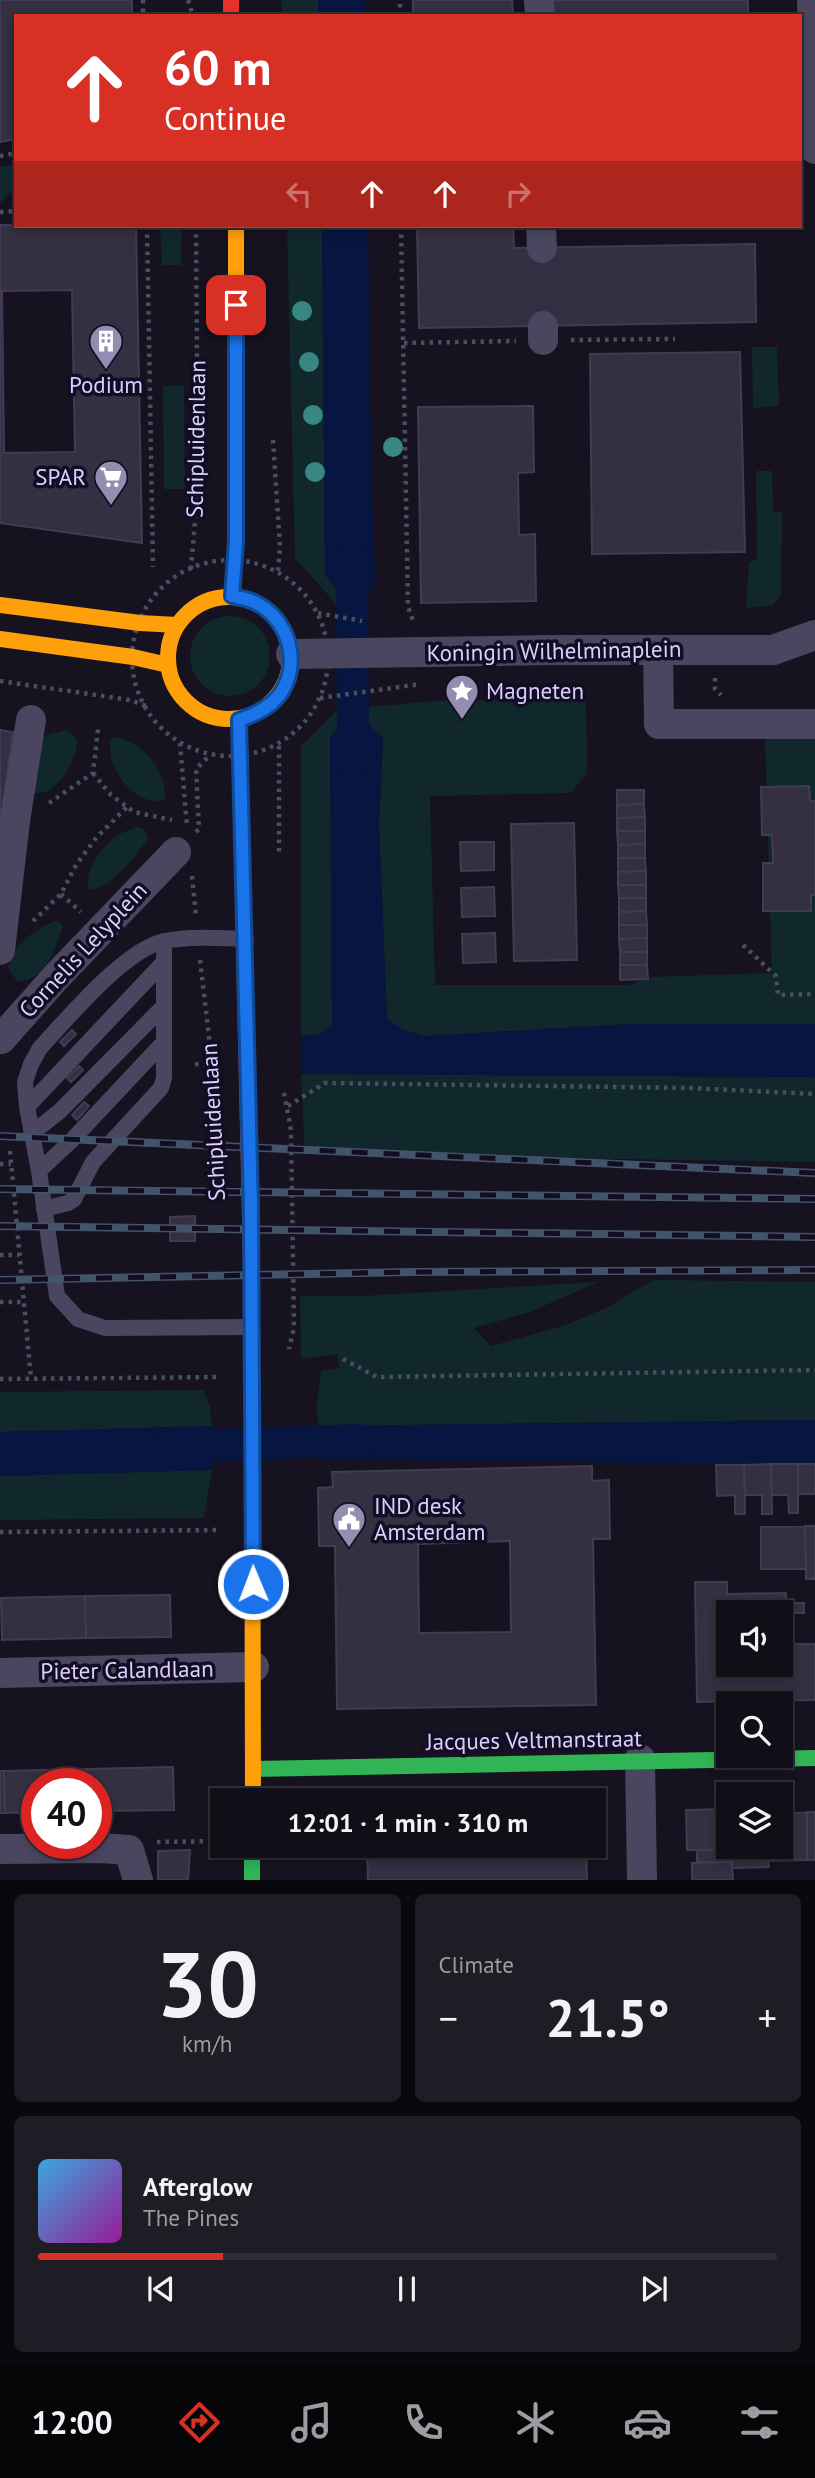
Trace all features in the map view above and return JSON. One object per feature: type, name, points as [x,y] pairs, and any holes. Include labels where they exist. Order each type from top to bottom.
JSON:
[{"type":"street","points":[[813,0],[815,149]]},
{"type":"street","name":"Schipluidenlaan","points":[[232,596],[235,559],[236,228]]},
{"type":"street","points":[[232,596],[256,602],[274,616],[287,635],[291,654],[285,686],[274,701],[259,713],[239,720],[208,716],[193,708],[181,696],[172,681],[168,665],[168,651],[177,625],[198,605],[212,599],[232,596]]},
{"type":"street","points":[[0,605],[140,623],[177,625]]},
{"type":"street","name":"Koningin Wilhelminaplein","points":[[291,654],[502,650],[773,650],[815,635]]},
{"type":"street","points":[[0,639],[133,657],[168,665]]},
{"type":"street","points":[[658,650],[659,724],[815,724]]},
{"type":"street","points":[[1,943],[15,821],[31,720]]},
{"type":"street","name":"Schipluidenlaan","points":[[239,720],[246,939],[251,1327]]},
{"type":"street","name":"Cornelis Lelyplein","points":[[0,1026],[1,1039],[57,976],[182,846]]},
{"type":"street","points":[[251,1327],[254,1478],[253,1788]]},
{"type":"street","name":"Pieter Calandlaan","points":[[0,1673],[254,1667]]},
{"type":"street","name":"Jacques Veltmanstraat","points":[[253,1769],[640,1759],[815,1758]]},
{"type":"street","points":[[640,1759],[642,1880]]},
{"type":"street","points":[[0,1849],[129,1850],[138,1880]]},
{"type":"street","points":[[252,1858],[252,1880]]},
{"type":"lane","name":"Cornelis Lelyplein","points":[[246,939],[198,938],[163,941],[126,960],[40,1048],[31,1063],[25,1082],[57,1296],[78,1319],[105,1328],[251,1327]]},
{"type":"lane","points":[[44,1209],[74,1199],[93,1162],[160,1088],[164,1079],[163,941]]},
{"type":"lane","points":[[27,1107],[162,964]]},
{"type":"lane","points":[[31,1133],[60,1111],[162,1008]]},
{"type":"lane","points":[[39,1171],[71,1141],[163,1043]]},
{"type":"path","points":[[147,228],[153,567]]},
{"type":"path","name":"Schipluidenlaan","points":[[191,569],[198,485],[196,228]]},
{"type":"path","points":[[401,228],[408,607],[414,625]]},
{"type":"path","points":[[404,343],[434,342]]},
{"type":"path","points":[[235,559],[270,566],[297,585],[318,613],[332,654],[320,698],[303,724],[279,746],[240,757],[210,755],[180,743],[155,722],[139,694],[133,657],[135,634],[149,602],[173,578],[205,562],[235,559]]},
{"type":"path","points":[[318,613],[370,622]]},
{"type":"path","points":[[713,650],[715,689],[724,698]]},
{"type":"path","points":[[0,681],[105,695],[146,706]]},
{"type":"path","points":[[320,698],[369,691]]},
{"type":"path","points":[[98,729],[93,773],[111,795],[134,812],[172,820]]},
{"type":"path","name":"Schipluidenlaan","points":[[180,743],[182,846],[198,938],[214,1077]]},
{"type":"path","name":"Schipluidenlaan","points":[[182,846],[199,829],[196,768],[210,755]]},
{"type":"path","points":[[15,821],[93,773]]},
{"type":"path","points":[[1,943],[32,922],[61,894],[76,865],[96,838],[127,807]]},
{"type":"path","points":[[743,945],[776,976],[778,995],[815,994]]},
{"type":"path","points":[[288,1105],[325,1083],[691,1088],[815,1094]]},
{"type":"path","points":[[8,1140],[31,1379]]},
{"type":"path","points":[[0,1164],[11,1164]]},
{"type":"path","points":[[0,1255],[19,1255]]},
{"type":"path","points":[[0,1302],[24,1302]]},
{"type":"path","points":[[220,1327],[221,1386]]},
{"type":"path","points":[[343,1359],[377,1377],[815,1370]]},
{"type":"path","points":[[0,1379],[220,1377]]},
{"type":"path","points":[[0,1532],[253,1530]]},
{"type":"path","points":[[129,1850],[146,1842],[210,1840]]},
{"type":"green space","points":[[281,0],[318,0],[318,14],[282,14]]},
{"type":"green space","points":[[14,164],[13,190],[0,203],[0,167]]},
{"type":"green space","points":[[160,228],[182,228],[181,265],[162,265]]},
{"type":"green space","points":[[287,228],[322,228],[325,575],[347,600],[337,605],[295,558]]},
{"type":"green space","points":[[752,347],[777,347],[779,406],[753,408]]},
{"type":"green space","points":[[163,386],[184,386],[185,489],[164,489]]},
{"type":"green space","points":[[756,471],[772,471],[773,513],[782,512],[781,595],[773,605],[746,608],[749,562],[757,559]]},
{"type":"green space","points":[[230,616],[245,619],[258,628],[267,641],[270,656],[267,671],[258,684],[245,693],[230,696],[215,693],[202,684],[193,671],[190,656],[193,641],[202,628],[215,619]]},
{"type":"green space","points":[[586,697],[587,773],[571,793],[430,796],[435,985],[630,985],[650,977],[772,973],[765,736],[815,736],[815,1024],[629,1024],[426,1036],[401,1029],[387,1019],[379,824],[383,739],[361,716],[369,707],[436,701]]},
{"type":"green space","points":[[339,708],[347,717],[330,738],[332,1026],[319,1035],[301,1036],[301,746]]},
{"type":"green space","points":[[66,730],[77,739],[69,768],[60,781],[48,791],[32,794],[39,737]]},
{"type":"green space","points":[[117,737],[137,746],[152,760],[162,779],[165,800],[143,798],[124,783],[112,761],[110,749],[111,739]]},
{"type":"green space","points":[[137,827],[144,829],[148,838],[138,853],[114,878],[97,888],[89,889],[91,867],[105,846],[116,836]]},
{"type":"green space","points":[[55,921],[63,925],[48,962],[35,976],[17,981],[8,968],[19,945],[39,929]]},
{"type":"green space","points":[[301,1074],[815,1077],[815,1162],[305,1154]]},
{"type":"green space","points":[[653,1280],[815,1282],[815,1420],[318,1426],[317,1403],[321,1371],[339,1368],[338,1354],[301,1359],[300,1296],[362,1296],[598,1282],[530,1312],[474,1328],[491,1346],[566,1325],[608,1307]]},
{"type":"green space","points":[[203,1390],[210,1406],[211,1426],[0,1432],[0,1392]]},
{"type":"green space","points":[[212,1470],[204,1518],[0,1520],[0,1476]]},
{"type":"water","points":[[318,0],[365,0],[365,14],[318,14]]},
{"type":"water","points":[[322,228],[368,228],[375,584],[363,600],[347,600],[325,575]]},
{"type":"water","points":[[361,716],[383,739],[379,825],[387,1019],[401,1029],[426,1036],[629,1024],[815,1024],[815,1077],[301,1074],[301,1036],[319,1035],[332,1025],[330,737],[347,717]]},
{"type":"water","points":[[815,1420],[815,1463],[319,1459],[318,1426]]},
{"type":"water","points":[[211,1426],[212,1470],[0,1476],[0,1432]]},
{"type":"building","points":[[0,0],[132,0],[132,14],[14,14],[14,139],[0,142]]},
{"type":"building","points":[[413,0],[512,0],[513,14],[413,14]]},
{"type":"building","points":[[552,0],[748,0],[748,14],[552,14]]},
{"type":"building","name":"Podium","points":[[0,225],[14,225],[14,228],[136,228],[142,543],[0,523]],"holes":[[[72,290],[75,452],[4,453],[2,291]]]},
{"type":"building","points":[[417,228],[513,228],[514,248],[755,244],[756,322],[419,328]]},
{"type":"building","points":[[740,352],[745,552],[592,554],[590,354]]},
{"type":"building","points":[[533,406],[534,472],[518,473],[519,535],[535,534],[536,601],[421,603],[418,407]]},
{"type":"building","points":[[0,730],[13,732],[1,819],[0,819]]},
{"type":"building","points":[[809,786],[810,801],[815,801],[815,895],[811,895],[811,911],[763,911],[763,863],[773,863],[773,858],[772,835],[762,835],[761,787]]},
{"type":"building","points":[[617,790],[644,790],[644,804],[617,805]]},
{"type":"building","points":[[644,804],[645,817],[617,818],[617,805]]},
{"type":"building","points":[[645,817],[645,831],[617,831],[617,818]]},
{"type":"building","points":[[574,823],[577,960],[514,961],[511,824]]},
{"type":"building","points":[[617,831],[645,831],[645,844],[618,845]]},
{"type":"building","points":[[460,842],[494,842],[494,870],[461,871]]},
{"type":"building","points":[[645,844],[645,858],[618,858],[618,845]]},
{"type":"building","points":[[618,858],[645,858],[646,871],[618,872]]},
{"type":"building","points":[[646,871],[646,885],[618,885],[618,872]]},
{"type":"building","points":[[618,885],[646,885],[646,898],[619,898]]},
{"type":"building","points":[[494,887],[495,916],[462,917],[461,888]]},
{"type":"building","points":[[619,898],[646,898],[646,911],[619,912]]},
{"type":"building","points":[[646,911],[647,925],[619,925],[619,912]]},
{"type":"building","points":[[619,925],[647,925],[647,938],[619,939]]},
{"type":"building","points":[[495,933],[496,962],[463,963],[462,934]]},
{"type":"building","points":[[647,938],[647,952],[620,952],[619,939]]},
{"type":"building","points":[[620,952],[647,952],[647,965],[620,965]]},
{"type":"building","points":[[620,965],[647,965],[648,979],[620,980]]},
{"type":"building","points":[[72,1030],[76,1034],[64,1046],[60,1042]]},
{"type":"building","points":[[79,1066],[83,1070],[71,1082],[67,1078]]},
{"type":"building","points":[[84,1102],[89,1106],[77,1120],[72,1115]]},
{"type":"building","points":[[195,1216],[195,1241],[170,1241],[170,1217]]},
{"type":"building","points":[[771,1464],[772,1514],[762,1514],[762,1495],[745,1495],[744,1465]]},
{"type":"building","points":[[771,1464],[798,1464],[798,1513],[789,1513],[788,1495],[772,1495]]},
{"type":"building","points":[[798,1464],[815,1464],[815,1494],[798,1494]]},
{"type":"building","points":[[716,1465],[744,1465],[745,1514],[735,1514],[735,1495],[717,1496]]},
{"type":"building","points":[[592,1466],[592,1481],[609,1480],[610,1539],[593,1539],[596,1705],[337,1709],[335,1546],[319,1546],[318,1488],[333,1487],[332,1472]],"holes":[[[510,1541],[511,1632],[419,1633],[418,1544]]]},
{"type":"building","points":[[805,1526],[806,1569],[761,1569],[761,1527]]},
{"type":"building","points":[[805,1526],[815,1526],[815,1579],[806,1579]]},
{"type":"building","points":[[695,1582],[727,1582],[727,1594],[786,1593],[786,1600],[716,1600],[716,1677],[793,1677],[793,1644],[815,1644],[815,1700],[793,1700],[793,1691],[716,1691],[716,1702],[697,1702]]},
{"type":"building","points":[[170,1595],[171,1637],[86,1638],[85,1596]]},
{"type":"building","points":[[85,1596],[86,1638],[2,1640],[1,1598]]},
{"type":"building","points":[[793,1603],[804,1603],[804,1613],[793,1613]]},
{"type":"building","points":[[173,1767],[174,1810],[112,1811],[112,1768]]},
{"type":"building","points":[[0,1771],[4,1771],[5,1813],[0,1813]]},
{"type":"building","points":[[4,1771],[21,1771],[21,1812],[5,1813]]},
{"type":"building","points":[[716,1809],[716,1850],[687,1850],[686,1810]]},
{"type":"building","points":[[807,1812],[807,1860],[767,1861],[793,1859],[793,1813]]},
{"type":"building","points":[[807,1812],[815,1812],[815,1860],[807,1860]]},
{"type":"building","points":[[716,1849],[716,1859],[732,1859],[732,1862],[697,1862],[697,1850]]},
{"type":"building","points":[[190,1850],[188,1880],[158,1880],[158,1851]]},
{"type":"building","points":[[367,1858],[586,1858],[587,1880],[368,1880]]},
{"type":"building","points":[[732,1859],[768,1859],[769,1867],[732,1868]]},
{"type":"building","points":[[732,1862],[733,1880],[692,1880],[692,1863]]},
{"type":"waterway","points":[[352,556],[353,760]]},
{"type":"waterway","points":[[169,1447],[359,1440]]},
{"type":"tunnel","points":[[542,248],[543,326]]},
{"type":"railway","points":[[0,1136],[815,1173]]},
{"type":"railway","points":[[0,1189],[815,1199]]},
{"type":"railway","points":[[0,1226],[815,1237]]},
{"type":"railway","points":[[0,1280],[412,1272],[815,1270]]},
{"type":"traffic: fast","points":[[253,1769],[815,1758]]},
{"type":"traffic: fast","points":[[252,1858],[252,1880]]},
{"type":"traffic: slow","points":[[232,596],[236,542],[236,228]]},
{"type":"traffic: slow","points":[[229,597],[253,601],[272,615],[286,634],[290,658],[286,682],[272,701],[253,715],[229,719],[205,715],[186,701],[172,682],[168,658],[172,634],[186,615],[205,601],[229,597]]},
{"type":"traffic: slow","points":[[0,605],[140,623],[177,625]]},
{"type":"traffic: slow","points":[[0,639],[133,657],[168,665]]},
{"type":"traffic: slow","points":[[252,1309],[253,1788]]},
{"type":"traffic: jam","points":[[231,0],[231,14]]},
{"type":"traffic: jam","points":[[239,720],[252,1309]]},
{"type":"place","name":"Podium","points":[[106,371]]},
{"type":"place","name":"SPAR","points":[[111,507]]},
{"type":"place","name":"Magneten","points":[[462,721]]},
{"type":"place","name":"IND desk Amsterdam","points":[[349,1549]]},
{"type":"route","points":[[236,305],[236,542],[232,596],[256,602],[268,610],[279,621],[287,635],[291,654],[285,686],[274,701],[259,713],[239,720],[251,1206],[253,1584]]}]
